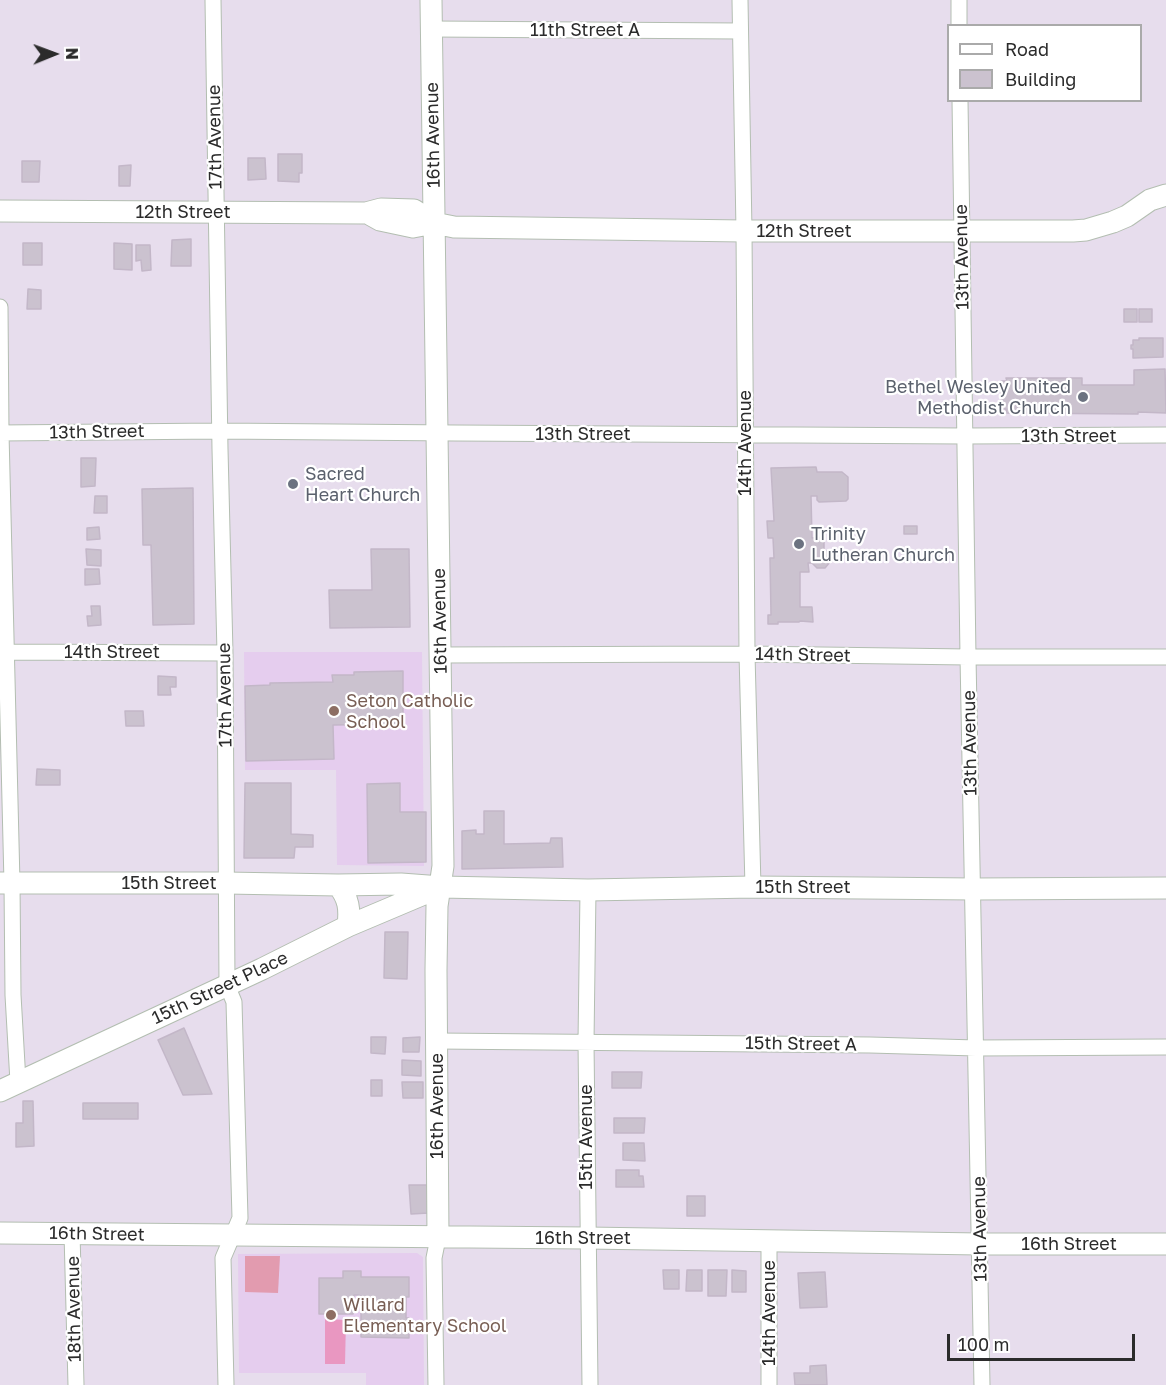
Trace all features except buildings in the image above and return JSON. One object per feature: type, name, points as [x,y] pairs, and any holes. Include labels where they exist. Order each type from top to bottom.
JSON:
[{"type":"street","name":"17th Avenue","points":[[213,0],[219,430],[225,653],[227,985],[234,1002],[240,1218],[223,1258],[226,1385]]},
{"type":"street","name":"16th Avenue","points":[[431,0],[443,866],[437,916],[438,1238],[434,1258],[436,1385]]},
{"type":"street","name":"14th Avenue","points":[[740,0],[747,654],[753,887]]},
{"type":"street","points":[[959,0],[960,24]]},
{"type":"street","name":"11th Street A","points":[[431,29],[740,31]]},
{"type":"street","name":"13th Avenue","points":[[960,102],[982,1385]]},
{"type":"street","name":"12th Street","points":[[0,211],[366,213],[381,209],[414,210],[434,223],[454,227],[744,231],[1073,231],[1086,230],[1113,222],[1127,216],[1150,200],[1166,195]]},
{"type":"street","points":[[0,307],[6,883],[13,995],[9,1086]]},
{"type":"street","name":"13th Street","points":[[0,434],[219,430],[965,436],[1166,435]]},
{"type":"street","name":"14th Street","points":[[4,652],[225,653]]},
{"type":"street","name":"14th Street","points":[[440,655],[747,654],[1166,657]]},
{"type":"street","name":"15th Street","points":[[6,883],[401,884],[588,890],[753,887],[1166,888]]},
{"type":"street","points":[[338,885],[348,903],[350,913],[348,926]]},
{"type":"street","name":"15th Street Place","points":[[9,1086],[348,926],[441,887]]},
{"type":"street","name":"15th Avenue","points":[[588,890],[586,1042],[590,1385]]},
{"type":"street","name":"15th Street A","points":[[437,1041],[976,1048],[1166,1047]]},
{"type":"street","name":"16th Street","points":[[0,1233],[1166,1244]]},
{"type":"street","name":"18th Avenue","points":[[72,1233],[76,1385]]},
{"type":"street","name":"14th Avenue","points":[[769,1240],[769,1385]]},
{"type":"shaded area","name":"Seton Catholic School","points":[[244,652],[422,652],[424,866],[337,865],[336,770],[245,770]]},
{"type":"shaded area","name":"Willard Elementary School","points":[[417,1253],[423,1257],[424,1385],[366,1385],[366,1373],[239,1373],[238,1254]]},
{"type":"shaded area","points":[[245,1256],[280,1256],[278,1293],[245,1292]]},
{"type":"shaded area","points":[[325,1319],[346,1320],[345,1364],[325,1364]]},
{"type":"place","name":"Bethel Wesley United Methodist Church","points":[[1083,397]]},
{"type":"place","name":"Sacred Heart Church","points":[[293,484]]},
{"type":"place","name":"Trinity Lutheran Church","points":[[799,544]]},
{"type":"place","name":"Seton Catholic School","points":[[334,711]]},
{"type":"place","name":"Willard Elementary School","points":[[331,1315]]}]
